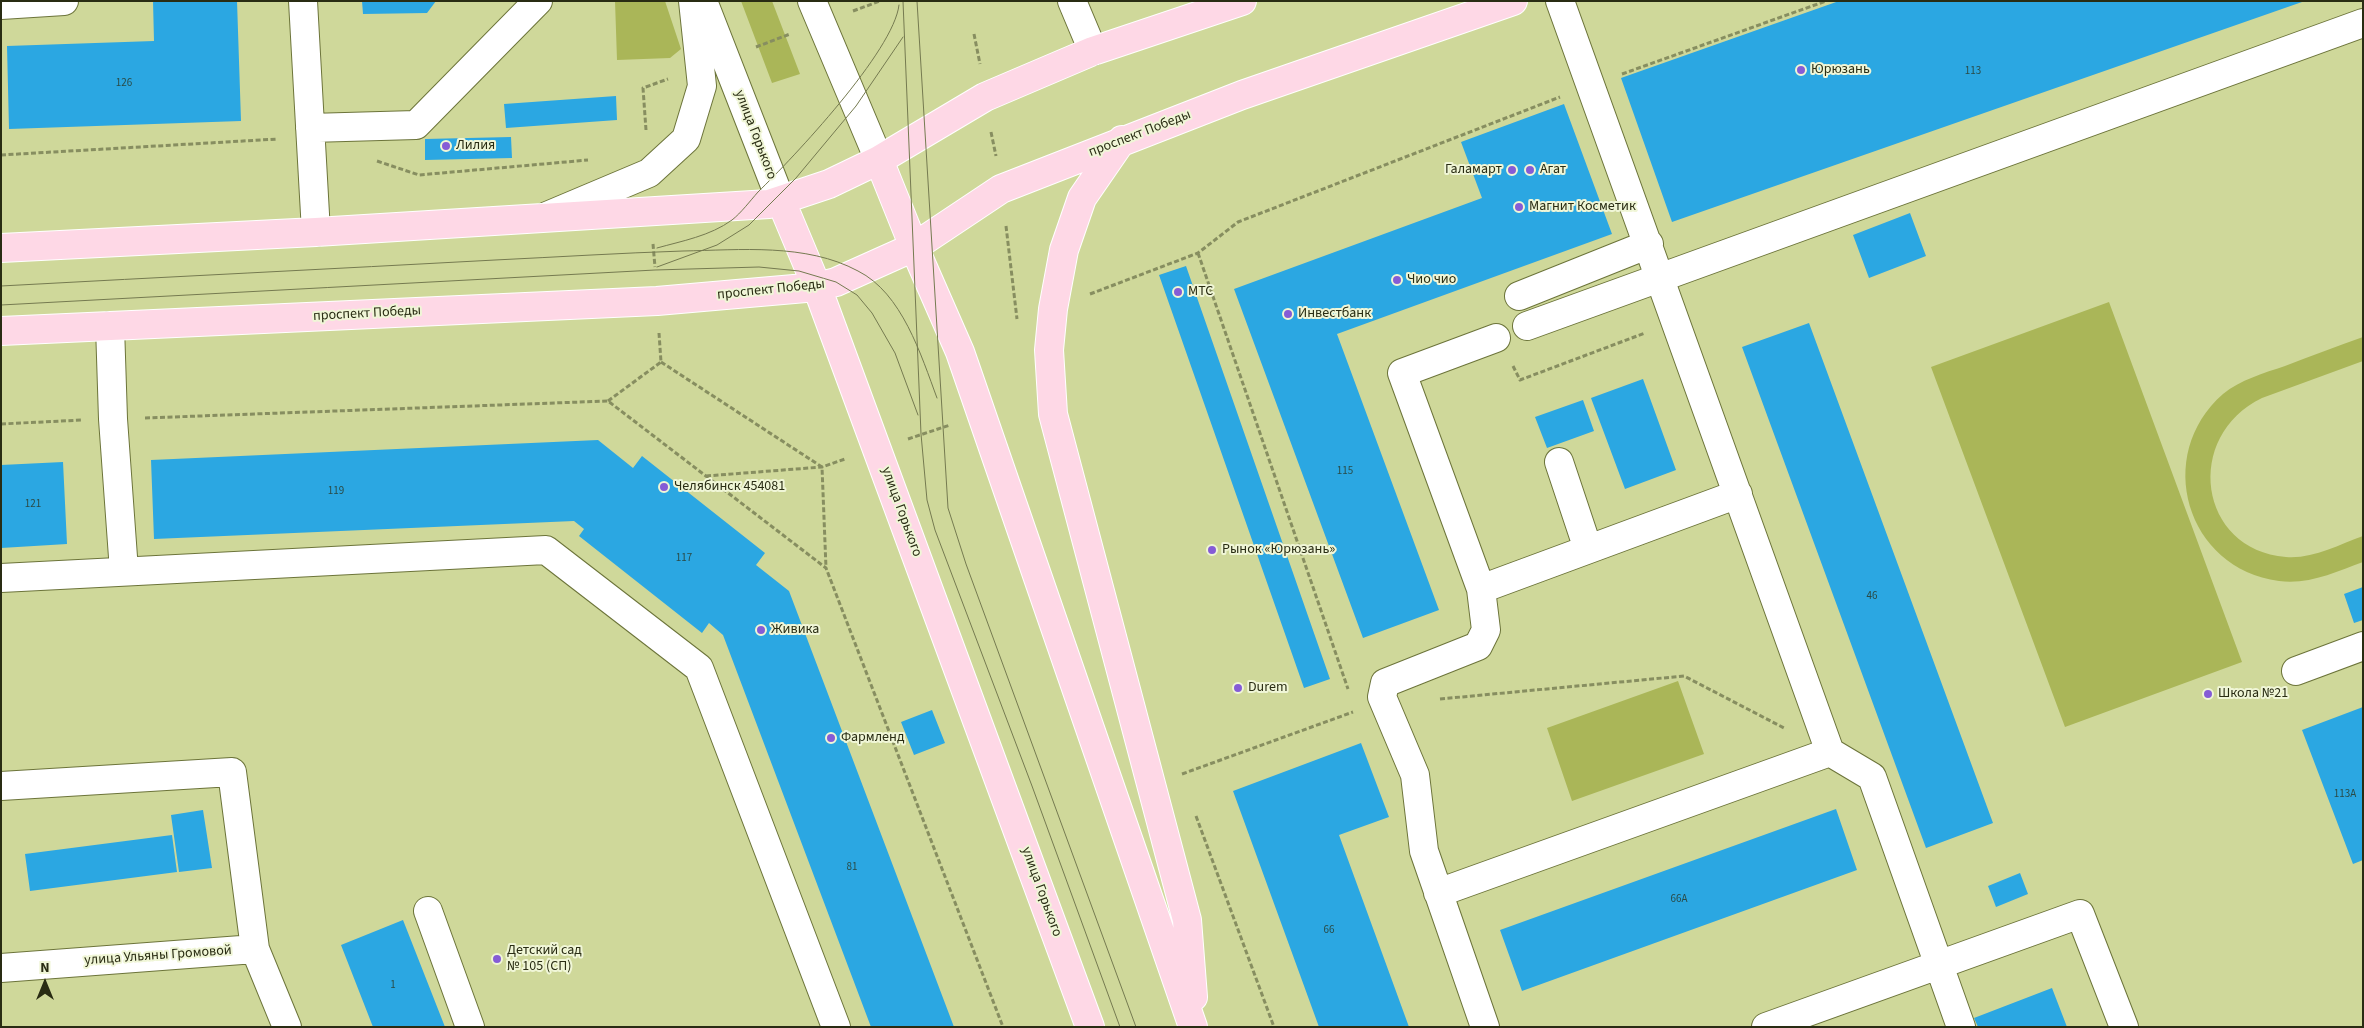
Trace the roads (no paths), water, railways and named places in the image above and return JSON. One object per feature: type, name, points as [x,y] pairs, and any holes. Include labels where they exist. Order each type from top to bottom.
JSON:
[{"type":"main road","points":[[1,248],[744,207],[781,201],[829,184],[879,160],[985,97],[1093,51],[1242,1]]},
{"type":"main road","name":"проспект Победы","points":[[1,331],[657,301],[817,287],[836,282],[914,247],[1002,189],[1122,140],[1242,95],[1513,1]]},
{"type":"main road","points":[[1122,140],[1082,198],[1064,250],[1053,308],[1049,350],[1053,414],[1187,920],[1194,1027]]},
{"type":"main road","points":[[879,160],[914,247],[960,352],[1194,1027]]},
{"type":"main road","name":"улица Горького","points":[[781,201],[817,287],[1090,1027]]},
{"type":"street","points":[[1,5],[64,1]]},
{"type":"street","points":[[303,1],[316,232]]},
{"type":"street","points":[[311,133],[416,125],[538,1]]},
{"type":"street","points":[[542,218],[648,173],[686,139],[702,86],[693,1]]},
{"type":"street","name":"улица Горького","points":[[703,1],[781,201]]},
{"type":"street","points":[[812,1],[879,160]]},
{"type":"street","points":[[1072,1],[1093,51]]},
{"type":"street","points":[[1560,1],[1661,277],[1830,752],[1872,777],[1961,1027]]},
{"type":"street","points":[[1527,326],[2363,22]]},
{"type":"street","points":[[1519,296],[1649,244]]},
{"type":"street","points":[[110,326],[113,419],[124,571]]},
{"type":"street","points":[[1486,1027],[1424,851],[1415,775],[1382,698],[1385,683],[1478,646],[1486,630],[1481,589],[1402,373],[1496,338]]},
{"type":"street","points":[[1559,462],[1588,549]]},
{"type":"street","points":[[1481,589],[1738,494]]},
{"type":"street","points":[[1,578],[546,550],[699,668],[836,1027]]},
{"type":"street","points":[[2296,671],[2363,646]]},
{"type":"street","points":[[1438,893],[1830,752]]},
{"type":"street","points":[[1,786],[232,772],[255,949],[286,1027]]},
{"type":"street","points":[[428,910],[470,1027]]},
{"type":"street","points":[[1766,1027],[2080,914],[2124,1027]]},
{"type":"street","name":"улица Ульяны Громовой","points":[[1,968],[255,949]]},
{"type":"tram line","points":[[903,1],[921,434],[927,500],[935,530],[1032,786],[1120,1027]]},
{"type":"tram line","points":[[917,1],[948,508],[966,564],[1136,1027]]},
{"type":"tram line","points":[[657,248],[715,230],[739,214],[840,103],[880,49],[893,25],[899,5]]},
{"type":"tram line","points":[[657,267],[717,245],[749,225],[796,178],[856,106],[903,37]]},
{"type":"tram line","points":[[1,286],[636,253],[750,250],[795,252],[838,262],[858,271],[887,294],[917,345],[937,398]]},
{"type":"tram line","points":[[1,305],[655,270],[759,267],[799,271],[836,282],[857,295],[872,313],[895,353],[918,415]]},
{"type":"place","name":"Юрюзань","points":[[1801,70]]},
{"type":"place","name":"Лилия","points":[[446,146]]},
{"type":"place","name":"Галамарт","points":[[1512,170]]},
{"type":"place","name":"Агат","points":[[1530,170]]},
{"type":"place","name":"Магнит Косметик","points":[[1519,207]]},
{"type":"place","name":"Чио чио","points":[[1397,280]]},
{"type":"place","name":"МТС","points":[[1178,292]]},
{"type":"place","name":"Инвестбанк","points":[[1288,314]]},
{"type":"place","name":"Челябинск 454081","points":[[664,487]]},
{"type":"place","name":"Рынок «Юрюзань»","points":[[1212,550]]},
{"type":"place","name":"Живика","points":[[761,630]]},
{"type":"place","name":"Durem","points":[[1238,688]]},
{"type":"place","name":"Школа №21","points":[[2208,694]]},
{"type":"place","name":"Фармленд","points":[[831,738]]},
{"type":"place","name":"Детский сад № 105 (СП)","points":[[497,959]]}]
